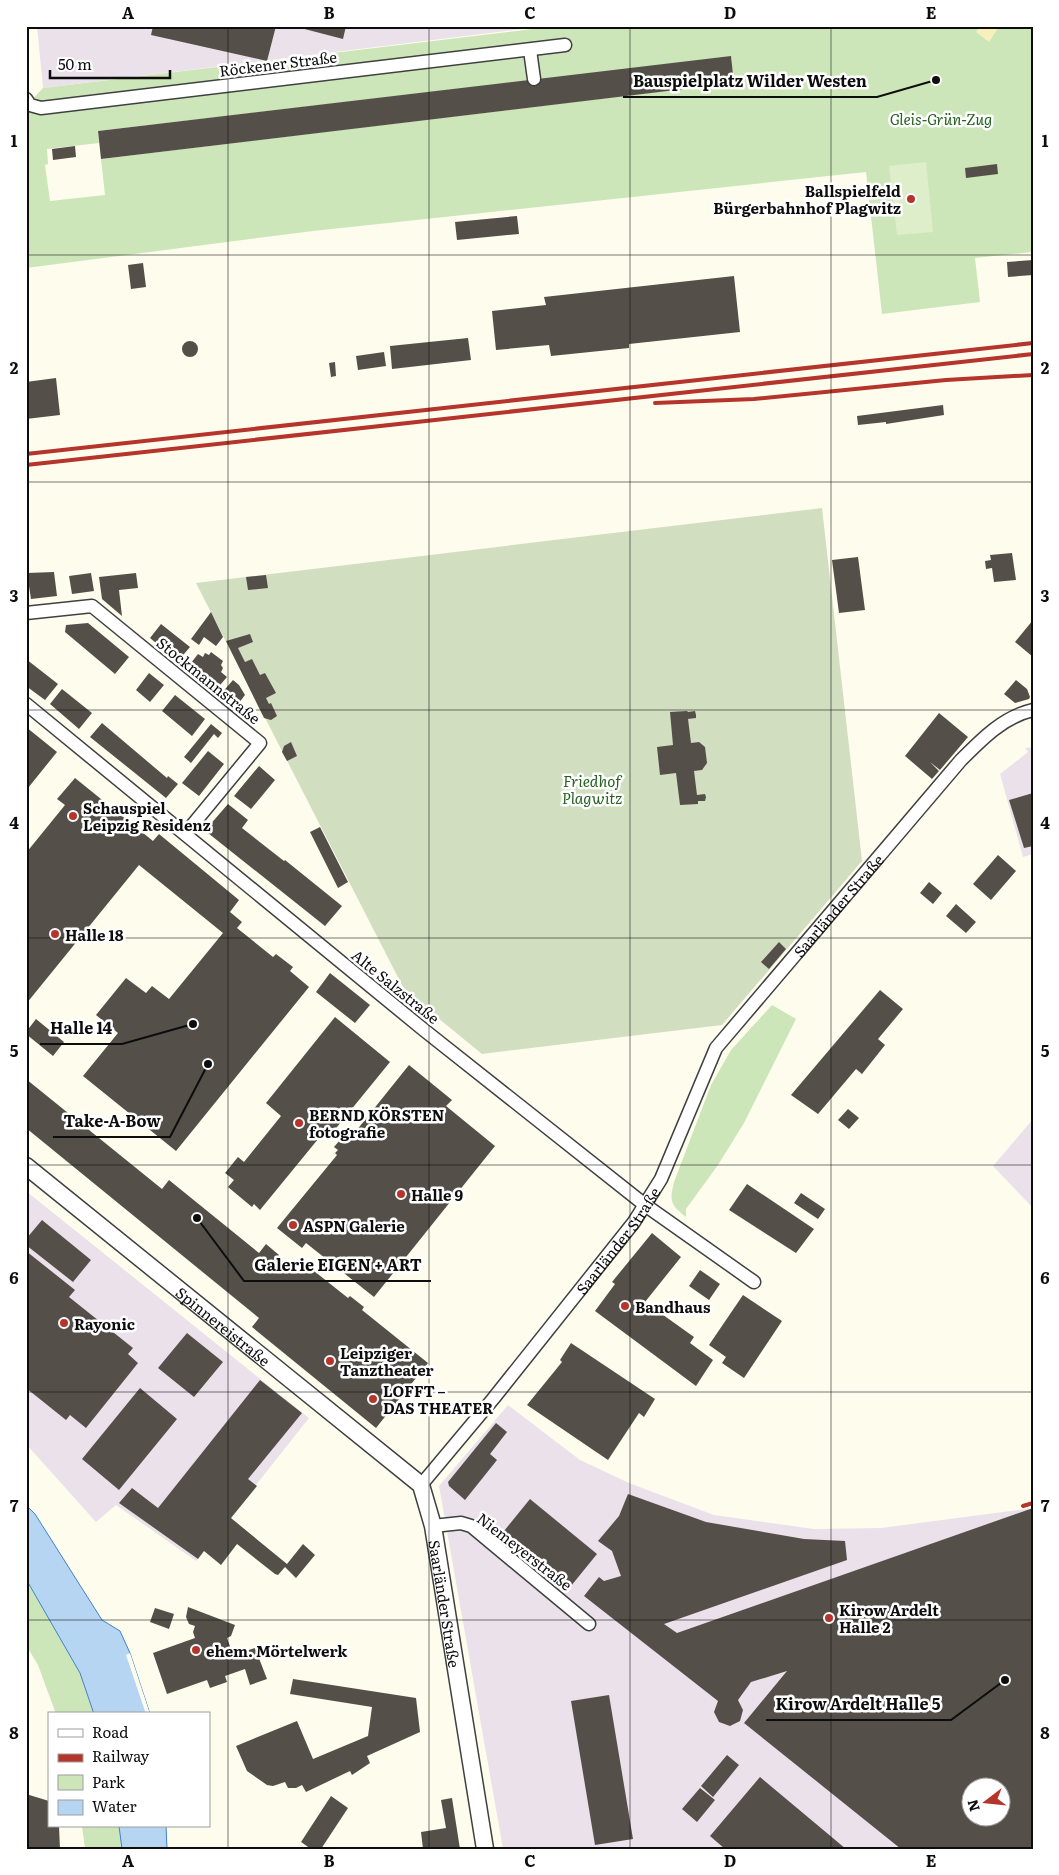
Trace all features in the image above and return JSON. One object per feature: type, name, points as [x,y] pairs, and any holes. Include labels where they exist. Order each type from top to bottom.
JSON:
[{"type":"street","name":"Röckener Straße","points":[[28,102],[37,107],[45,107],[565,45]]},
{"type":"street","points":[[530,50],[534,79]]},
{"type":"street","name":"Stockmannstraße","points":[[26,613],[92,606],[260,743],[185,834]]},
{"type":"street","name":"Alte Salzstraße","points":[[26,704],[416,1024],[645,1205],[754,1282]]},
{"type":"street","name":"Saarländer Straße","points":[[485,1849],[433,1526],[421,1485],[497,1394],[634,1222],[661,1179],[716,1048],[961,760],[979,742],[1004,722],[1016,715],[1033,710]]},
{"type":"street","name":"Spinnereistraße","points":[[26,1166],[421,1485]]},
{"type":"street","name":"Niemeyerstraße","points":[[433,1526],[461,1523],[472,1526],[589,1624]]},
{"type":"shaded area","points":[[37,26],[510,26],[530,28],[43,88]]},
{"type":"shaded area","points":[[1033,747],[1033,854],[1023,857],[1000,774],[1028,752],[1025,748]]},
{"type":"shaded area","points":[[1033,1119],[1033,1208],[993,1166]]},
{"type":"shaded area","points":[[26,1191],[309,1418],[196,1561],[116,1505],[96,1522],[26,1444]]},
{"type":"shaded area","points":[[508,1405],[580,1460],[629,1483],[714,1515],[814,1529],[881,1528],[1033,1508],[1033,1849],[503,1849],[439,1486]]},
{"type":"green space","name":"Gleis-Grün-Zug","points":[[557,26],[1033,26],[1033,252],[975,258],[980,302],[882,314],[866,172],[313,231],[26,268],[26,106],[43,88]],"holes":[[[731,57],[734,82],[101,159],[105,195],[50,201],[45,165],[48,164],[47,149],[99,143],[98,131]]]},
{"type":"green space","name":"Ballspielfeld Bürgerbahnhof Plagwitz","points":[[926,162],[933,232],[897,235],[889,166]]},
{"type":"green space","name":"Friedhof Plagwitz","points":[[822,508],[862,861],[722,1025],[482,1054],[405,991],[196,583]]},
{"type":"green space","points":[[772,1005],[796,1019],[744,1123],[718,1165],[686,1209],[686,1217],[672,1202],[672,1189],[711,1085],[731,1050]]},
{"type":"green space","points":[[26,1579],[80,1673],[93,1712],[55,1712],[38,1665],[26,1645]]},
{"type":"green space","points":[[82,1828],[119,1828],[122,1849],[85,1849]]},
{"type":"sand","points":[[980,26],[995,26],[998,28],[989,42],[976,32]]},
{"type":"water","points":[[26,1505],[35,1514],[102,1620],[120,1631],[130,1653],[149,1712],[93,1712],[80,1673],[26,1579]]},
{"type":"water","points":[[119,1828],[166,1828],[167,1849],[122,1849]]},
{"type":"pier","points":[[130,1653],[149,1712],[145,1712],[126,1655]]},
{"type":"building","points":[[153,26],[276,26],[267,61],[151,35]]},
{"type":"building","points":[[293,26],[346,26],[343,39]]},
{"type":"building","points":[[731,56],[734,83],[101,159],[98,131]]},
{"type":"building","points":[[75,146],[76,157],[53,160],[52,149]]},
{"type":"building","points":[[997,164],[998,174],[966,178],[965,168]]},
{"type":"building","points":[[517,216],[519,234],[457,240],[455,222]]},
{"type":"building","points":[[1033,260],[1033,275],[1008,277],[1007,262]]},
{"type":"building","points":[[143,263],[146,287],[131,289],[128,265]]},
{"type":"building","points":[[734,276],[740,332],[629,344],[629,348],[551,356],[549,345],[496,350],[492,311],[546,305],[544,297]]},
{"type":"building","points":[[468,338],[471,360],[392,369],[390,346]]},
{"type":"building","points":[[190,341],[198,349],[190,357],[182,349]]},
{"type":"building","points":[[384,352],[386,366],[358,370],[356,356]]},
{"type":"building","points":[[335,362],[336,376],[331,377],[329,363]]},
{"type":"building","points":[[56,378],[60,415],[26,419],[26,382]]},
{"type":"building","points":[[943,405],[944,415],[886,424],[886,422],[858,425],[857,416]]},
{"type":"building","points":[[1012,553],[1016,580],[994,582],[992,568],[986,569],[985,561],[991,560],[990,555]]},
{"type":"building","points":[[858,557],[865,610],[839,613],[832,560]]},
{"type":"building","points":[[54,572],[57,596],[31,599],[27,573]]},
{"type":"building","points":[[91,573],[94,591],[72,594],[69,576]]},
{"type":"building","points":[[136,573],[138,588],[119,590],[122,616],[102,599],[99,577]]},
{"type":"building","points":[[266,575],[268,588],[248,590],[246,577]]},
{"type":"building","points":[[211,612],[223,637],[216,646],[204,637],[199,645],[191,639]]},
{"type":"building","points":[[1033,620],[1033,657],[1015,642]]},
{"type":"building","points":[[88,623],[129,657],[115,674],[65,632],[66,625]]},
{"type":"building","points":[[161,624],[190,647],[178,661],[150,638]]},
{"type":"building","points":[[250,634],[253,642],[238,648],[245,662],[252,659],[260,675],[265,673],[276,693],[266,698],[269,704],[271,703],[277,716],[271,720],[264,718],[226,641]]},
{"type":"building","points":[[211,652],[223,661],[221,672],[227,677],[215,691],[187,668],[198,654],[203,657],[205,653],[209,655]]},
{"type":"building","points":[[26,659],[58,684],[45,700],[26,686]]},
{"type":"building","points":[[149,673],[164,685],[150,702],[136,690]]},
{"type":"building","points":[[233,680],[239,685],[245,695],[235,708],[220,695]]},
{"type":"building","points":[[1016,680],[1027,689],[1030,697],[1015,703],[1004,694]]},
{"type":"building","points":[[62,689],[92,713],[79,729],[50,704]]},
{"type":"building","points":[[175,695],[205,719],[192,736],[162,711]]},
{"type":"building","points":[[695,711],[696,715],[696,718],[688,719],[691,743],[699,742],[705,747],[707,763],[702,770],[694,771],[697,795],[705,794],[706,797],[705,801],[698,801],[698,804],[680,805],[676,773],[660,775],[657,747],[673,745],[670,712]]},
{"type":"building","points":[[939,713],[968,737],[940,770],[930,762],[939,771],[932,779],[905,756]]},
{"type":"building","points":[[102,723],[167,778],[168,776],[178,784],[166,798],[90,737]]},
{"type":"building","points":[[211,724],[222,733],[218,738],[214,734],[191,763],[184,757]]},
{"type":"building","points":[[26,727],[57,752],[28,788],[26,786]]},
{"type":"building","points":[[291,742],[297,756],[287,761],[282,752],[284,746]]},
{"type":"building","points":[[208,751],[224,764],[199,796],[182,783]]},
{"type":"building","points":[[259,766],[275,780],[251,809],[234,796]]},
{"type":"building","points":[[75,778],[153,841],[159,834],[239,900],[230,912],[242,922],[237,928],[273,957],[276,954],[293,967],[290,971],[309,987],[176,1151],[83,1076],[118,1033],[96,1015],[126,978],[146,993],[152,986],[169,999],[223,933],[139,865],[26,1004],[26,853],[65,805],[57,799]]},
{"type":"building","points":[[1033,793],[1033,846],[1024,848],[1009,800]]},
{"type":"building","points":[[228,804],[248,820],[242,828],[342,906],[325,926],[208,833],[208,827]]},
{"type":"building","points":[[320,827],[348,882],[338,888],[310,832]]},
{"type":"building","points":[[998,855],[1016,871],[991,900],[973,884]]},
{"type":"building","points":[[929,882],[942,893],[933,904],[920,893]]},
{"type":"building","points":[[956,904],[976,922],[966,933],[946,916]]},
{"type":"building","points":[[779,942],[786,949],[769,969],[761,962]]},
{"type":"building","points":[[330,973],[370,1005],[355,1023],[316,992]]},
{"type":"building","points":[[880,990],[903,1009],[878,1039],[885,1045],[862,1074],[856,1069],[818,1114],[791,1095]]},
{"type":"building","points":[[335,1017],[390,1062],[328,1138],[323,1133],[260,1210],[254,1204],[252,1207],[228,1187],[234,1180],[225,1173],[238,1157],[244,1162],[281,1116],[266,1103]]},
{"type":"building","points":[[36,1019],[64,1042],[53,1056],[26,1034]]},
{"type":"building","name":"Halle 9","points":[[409,1065],[452,1100],[446,1106],[495,1146],[374,1297],[306,1243],[302,1248],[277,1228],[337,1155],[335,1153],[338,1150],[334,1147],[340,1140],[343,1142],[345,1139],[348,1141]]},
{"type":"building","points":[[26,1079],[162,1189],[169,1180],[259,1253],[266,1244],[279,1255],[278,1257],[297,1272],[304,1263],[348,1298],[350,1296],[364,1307],[362,1310],[428,1363],[376,1428],[252,1327],[259,1318],[26,1128]]},
{"type":"building","points":[[848,1109],[859,1118],[849,1129],[838,1120]]},
{"type":"building","points":[[747,1184],[814,1229],[796,1253],[729,1210]]},
{"type":"building","points":[[801,1193],[825,1209],[818,1219],[794,1203]]},
{"type":"building","points":[[42,1220],[91,1260],[73,1282],[26,1245],[26,1239]]},
{"type":"building","name":"Bandhaus","points":[[652,1233],[681,1257],[645,1302],[694,1337],[690,1343],[713,1360],[696,1386],[595,1311],[615,1284],[612,1282]]},
{"type":"building","name":"Rayonic","points":[[26,1251],[75,1290],[69,1297],[133,1348],[128,1354],[138,1363],[86,1428],[70,1415],[66,1420],[26,1388]]},
{"type":"building","points":[[700,1270],[720,1284],[709,1300],[689,1286]]},
{"type":"building","points":[[743,1295],[782,1321],[744,1378],[722,1363],[726,1357],[709,1345]]},
{"type":"building","points":[[187,1333],[223,1362],[194,1397],[158,1368]]},
{"type":"building","points":[[571,1343],[655,1399],[644,1417],[639,1413],[608,1460],[527,1405],[562,1362],[560,1360]]},
{"type":"building","points":[[260,1380],[302,1413],[248,1479],[257,1486],[231,1518],[287,1564],[303,1544],[315,1555],[296,1578],[285,1567],[278,1575],[275,1574],[237,1544],[221,1565],[204,1551],[198,1559],[119,1503],[132,1488],[158,1508]]},
{"type":"building","points":[[140,1388],[177,1419],[119,1490],[82,1459]]},
{"type":"building","points":[[496,1423],[507,1432],[490,1454],[497,1460],[465,1500],[449,1486],[448,1482]]},
{"type":"building","points":[[628,1494],[706,1522],[804,1539],[845,1541],[847,1560],[664,1624],[677,1633],[1033,1508],[1033,1844],[1029,1849],[901,1849],[744,1723],[787,1671],[751,1682],[738,1700],[743,1710],[740,1721],[730,1726],[719,1722],[714,1712],[718,1701],[584,1596],[599,1577],[604,1581],[621,1576],[612,1551],[598,1541],[619,1516]]},
{"type":"building","points":[[530,1499],[597,1554],[571,1586],[504,1531]]},
{"type":"building","name":"ehem. Mörtelwerk","points":[[188,1607],[235,1625],[231,1636],[227,1638],[233,1655],[255,1648],[267,1679],[250,1685],[245,1669],[225,1676],[227,1682],[210,1688],[207,1680],[167,1694],[153,1653],[195,1638],[193,1632],[195,1626],[189,1624],[186,1617]]},
{"type":"building","points":[[155,1608],[174,1614],[169,1629],[150,1622]]},
{"type":"building","points":[[293,1679],[416,1698],[420,1732],[367,1756],[370,1763],[352,1775],[350,1771],[306,1792],[302,1785],[296,1788],[288,1788],[285,1782],[273,1786],[267,1785],[247,1771],[236,1746],[297,1721],[313,1759],[368,1736],[372,1707],[290,1694]]},
{"type":"building","points":[[609,1695],[633,1839],[595,1845],[571,1701]]},
{"type":"building","points":[[727,1755],[739,1765],[713,1797],[701,1786]]},
{"type":"building","points":[[760,1777],[846,1849],[725,1849],[710,1836]]},
{"type":"building","points":[[700,1788],[715,1800],[697,1822],[682,1809]]},
{"type":"building","points":[[26,1794],[48,1801],[48,1828],[59,1828],[60,1849],[26,1849]]},
{"type":"building","points":[[331,1796],[348,1808],[321,1849],[311,1849],[301,1842]]},
{"type":"building","points":[[452,1798],[460,1849],[423,1849],[421,1832],[446,1828],[441,1800]]},
{"type":"railway","points":[[26,454],[1033,343]]},
{"type":"railway","points":[[26,465],[1033,354]]},
{"type":"railway","points":[[655,403],[754,399],[946,380],[1033,375]]},
{"type":"railway","points":[[1023,1506],[1033,1503]]},
{"type":"place","name":"Bauspielplatz Wilder Westen","points":[[936,80]]},
{"type":"place","name":"Ballspielfeld Bürgerbahnhof Plagwitz","points":[[911,199]]},
{"type":"place","name":"Schauspiel Leipzig Residenz","points":[[73,816]]},
{"type":"place","name":"Halle 18","points":[[55,934]]},
{"type":"place","name":"Halle 14","points":[[193,1024]]},
{"type":"place","name":"Take-A-Bow","points":[[208,1064]]},
{"type":"place","name":"BERND KÖRSTEN fotografie","points":[[299,1123]]},
{"type":"place","name":"Halle 9","points":[[401,1194]]},
{"type":"place","name":"Galerie EIGEN + ART","points":[[197,1218]]},
{"type":"place","name":"ASPN Galerie","points":[[293,1225]]},
{"type":"place","name":"Bandhaus","points":[[625,1306]]},
{"type":"place","name":"Rayonic","points":[[64,1323]]},
{"type":"place","name":"Leipziger Tanztheater","points":[[330,1361]]},
{"type":"place","name":"LOFFT – DAS THEATER","points":[[373,1399]]},
{"type":"place","name":"Kirow Ardelt Halle 2","points":[[829,1618]]},
{"type":"place","name":"ehem. Mörtelwerk","points":[[196,1650]]},
{"type":"place","name":"Kirow Ardelt Halle 5","points":[[1005,1680]]}]
